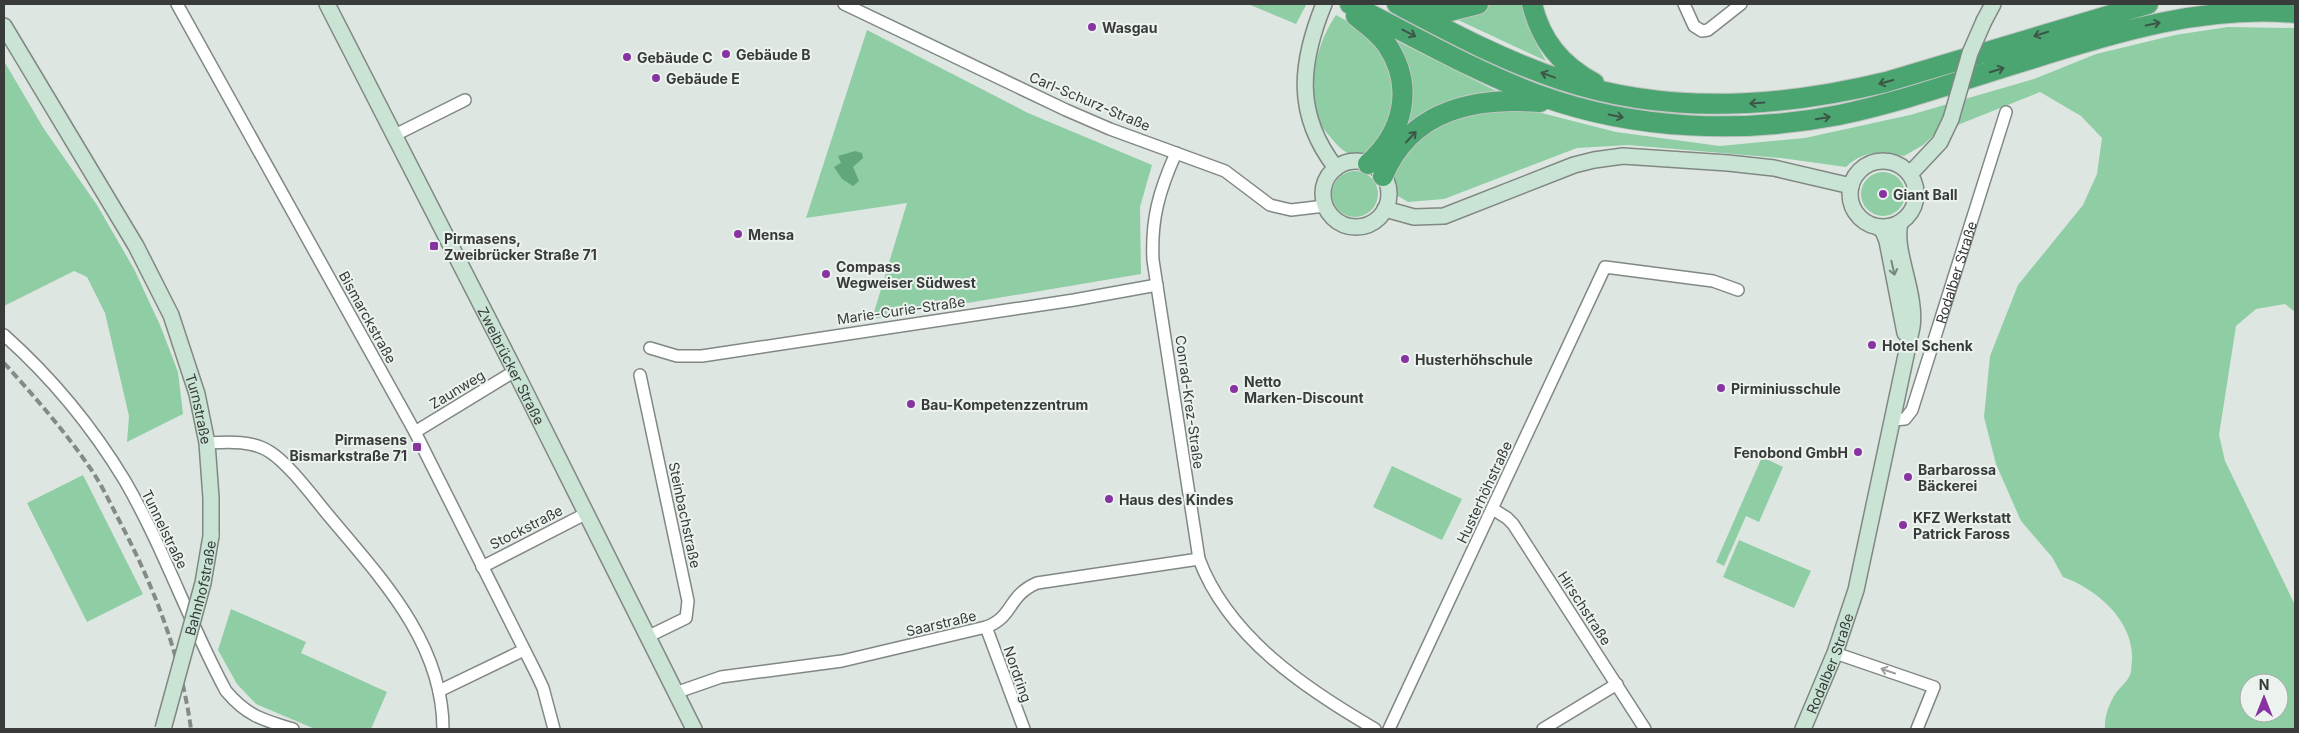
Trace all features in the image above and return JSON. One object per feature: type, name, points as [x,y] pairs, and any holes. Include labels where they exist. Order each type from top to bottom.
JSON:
[{"type":"highway","points":[[1338,4],[1376,32],[1388,46],[1396,63],[1401,82],[1403,100],[1395,132],[1387,144],[1368,164]]},
{"type":"highway","points":[[1350,4],[1509,83],[1569,105]]},
{"type":"highway","points":[[1397,4],[1500,56],[1563,80],[1647,99],[1698,104],[1751,104],[1823,96],[1886,82],[2148,4]]},
{"type":"highway","points":[[1412,4],[1450,11],[1478,4]]},
{"type":"highway","points":[[1532,4],[1542,35],[1553,50],[1583,77],[1612,92]]},
{"type":"highway","points":[[1383,176],[1394,156],[1423,125],[1443,113],[1465,105],[1489,101],[1518,100],[1569,105],[1648,121],[1697,126],[1753,125],[1808,120],[1906,98],[2148,25],[2219,14],[2251,12],[2295,13]]},
{"type":"main road","name":"Zweibrücker Straße","points":[[326,4],[515,371],[694,729]]},
{"type":"main road","points":[[1324,4],[1316,23],[1305,66],[1305,98],[1318,141],[1336,168]]},
{"type":"main road","points":[[1910,174],[1940,142],[1950,119],[1970,53],[1984,21],[1994,4]]},
{"type":"main road","name":"Turnstraße","points":[[4,26],[136,246],[171,315],[197,394],[207,443]]},
{"type":"main road","points":[[1385,209],[1414,217],[1444,216],[1574,165],[1623,156],[1756,166],[1793,172],[1851,186]]},
{"type":"main road","points":[[1882,161],[1893,162],[1910,174],[1914,182],[1916,201],[1913,209],[1900,223],[1893,226],[1878,227],[1868,224],[1856,212],[1850,197],[1851,186],[1855,176],[1862,168],[1882,161]]},
{"type":"main road","points":[[1351,162],[1368,164],[1383,176],[1388,189],[1385,209],[1375,220],[1368,224],[1354,227],[1339,223],[1325,206],[1323,197],[1325,181],[1336,168],[1351,162]]},
{"type":"main road","name":"Rodalber Straße","points":[[1804,729],[1835,653],[1856,590],[1914,317],[1899,235],[1900,223]]},
{"type":"main road","name":"Rodalber Straße","points":[[1878,227],[1886,236],[1904,319],[1906,352]]},
{"type":"main road","name":"Bahnhofstraße","points":[[163,729],[202,583],[211,536],[211,498],[207,443]]},
{"type":"street","name":"Bismarckstraße","points":[[177,4],[415,432],[543,688],[554,729]]},
{"type":"street","name":"Carl-Schurz-Straße","points":[[844,4],[1066,110],[1233,175],[1270,205],[1291,210],[1325,206]]},
{"type":"street","points":[[1684,4],[1694,26],[1702,31],[1708,30],[1741,4]]},
{"type":"street","points":[[395,135],[465,100]]},
{"type":"street","name":"Rodalber Straße","points":[[1893,420],[1905,419],[1912,410],[2006,112]]},
{"type":"street","name":"Conrad-Krez-Straße","points":[[1176,153],[1158,196],[1154,218],[1153,260],[1199,559],[1212,588],[1222,603],[1269,656],[1306,687],[1374,729]]},
{"type":"street","name":"Husterhöhstraße","points":[[1388,729],[1493,509],[1605,267],[1705,280],[1722,283],[1738,290]]},
{"type":"street","name":"Marie-Curie-Straße","points":[[650,348],[677,356],[702,356],[1074,300],[1157,285]]},
{"type":"street","name":"Tunnelstraße","points":[[4,335],[24,353],[84,422],[125,481],[226,691],[247,713],[261,720],[293,729]]},
{"type":"street","name":"Zaunweg","points":[[415,432],[515,371]]},
{"type":"street","name":"Steinbachstraße","points":[[640,375],[688,601],[686,618],[647,637]]},
{"type":"street","name":"Turnstraße","points":[[207,443],[240,443],[262,448],[270,452],[294,475],[357,549],[402,607],[426,651],[440,691],[443,729]]},
{"type":"street","name":"Hirschstraße","points":[[1493,509],[1513,524],[1645,729]]},
{"type":"street","name":"Stockstraße","points":[[482,567],[585,514]]},
{"type":"street","name":"Saarstraße","points":[[675,692],[721,676],[842,661],[986,627],[1002,619],[1018,594],[1036,584],[1199,559]]},
{"type":"street","name":"Nordring","points":[[986,627],[1024,729]]},
{"type":"street","points":[[440,691],[524,650]]},
{"type":"street","points":[[1835,653],[1934,687],[1917,729]]},
{"type":"street","points":[[1544,729],[1617,684]]},
{"type":"shaded area","points":[[1248,4],[1304,4],[1306,5],[1296,24]]},
{"type":"shaded area","points":[[1492,4],[1524,4],[1532,34],[1546,61],[1456,19]]},
{"type":"shaded area","points":[[1336,15],[1362,32],[1373,43],[1389,69],[1393,83],[1394,99],[1389,124],[1375,150],[1362,154],[1351,154],[1337,145],[1320,124],[1314,101],[1314,75],[1319,49]]},
{"type":"shaded area","points":[[2228,27],[2295,28],[2295,312],[2285,304],[2256,309],[2236,326],[2219,435],[2225,461],[2295,605],[2295,729],[2105,729],[2106,715],[2111,701],[2131,673],[2131,646],[2127,632],[2111,608],[2100,598],[2076,582],[2063,577],[2052,557],[2021,521],[1996,464],[1984,417],[1990,356],[2018,285],[2083,205],[2097,174],[2102,138],[2081,116],[2040,92],[1935,134],[1923,145],[1904,156],[1873,153],[1859,157],[1846,167],[1781,158],[1628,145],[1577,148],[1444,199],[1408,202],[1398,196],[1394,177],[1399,157],[1416,139],[1464,113],[1518,107],[1616,132],[1720,146],[1805,138],[1910,115],[2034,79],[2096,54],[2175,35]]},
{"type":"shaded area","points":[[867,30],[1028,113],[1152,165],[1140,207],[1141,274],[872,319],[907,203],[806,218]]},
{"type":"shaded area","points":[[1397,41],[1496,91],[1466,95],[1419,116],[1399,138],[1405,65]]},
{"type":"shaded area","points":[[4,61],[44,129],[97,205],[134,269],[160,325],[178,372],[183,414],[127,442],[129,416],[105,313],[87,277],[74,271],[4,306]]},
{"type":"shaded area","points":[[855,151],[862,153],[863,158],[853,167],[859,181],[853,186],[842,179],[834,167],[841,163],[838,156]]},
{"type":"shaded area","points":[[1355,171],[1368,175],[1374,181],[1378,194],[1374,207],[1368,213],[1355,217],[1342,213],[1336,207],[1332,194],[1336,181],[1342,175]]},
{"type":"shaded area","points":[[1887,172],[1899,178],[1904,185],[1904,203],[1899,210],[1892,215],[1879,216],[1871,213],[1864,206],[1861,190],[1864,182],[1871,175]]},
{"type":"shaded area","points":[[1762,457],[1783,467],[1759,522],[1746,516],[1724,566],[1716,562]]},
{"type":"shaded area","points":[[1392,466],[1462,499],[1442,540],[1373,507]]},
{"type":"shaded area","points":[[83,475],[143,594],[87,622],[27,503]]},
{"type":"shaded area","points":[[1739,540],[1811,571],[1794,608],[1723,577]]},
{"type":"shaded area","points":[[231,609],[306,642],[301,653],[387,692],[371,729],[315,729],[256,704],[237,684],[218,650]]},
{"type":"railway","points":[[4,363],[48,413],[78,452],[97,479],[120,522],[144,572],[164,622],[180,675],[191,729]]},
{"type":"place","name":"Wasgau","points":[[1092,27]]},
{"type":"place","name":"Gebäude B","points":[[726,54]]},
{"type":"place","name":"Gebäude C","points":[[627,57]]},
{"type":"place","name":"Gebäude E","points":[[656,78]]},
{"type":"place","name":"Giant Ball","points":[[1883,194]]},
{"type":"place","name":"Mensa","points":[[738,234]]},
{"type":"place","name":"Pirmasens, Zweibrücker Straße 71","points":[[434,246]]},
{"type":"place","name":"Compass Wegweiser Südwest","points":[[826,274]]},
{"type":"place","name":"Hotel Schenk","points":[[1872,345]]},
{"type":"place","name":"Husterhöhschule","points":[[1405,359]]},
{"type":"place","name":"Pirminiusschule","points":[[1721,388]]},
{"type":"place","name":"Netto Marken-Discount","points":[[1234,389]]},
{"type":"place","name":"Bau-Kompetenzzentrum","points":[[911,404]]},
{"type":"place","name":"Pirmasens Bismarkstraße 71","points":[[417,447]]},
{"type":"place","name":"Fenobond GmbH","points":[[1858,452]]},
{"type":"place","name":"Barbarossa Bäckerei","points":[[1908,477]]},
{"type":"place","name":"Haus des Kindes","points":[[1109,499]]},
{"type":"place","name":"KFZ Werkstatt Patrick Faross","points":[[1903,525]]}]
